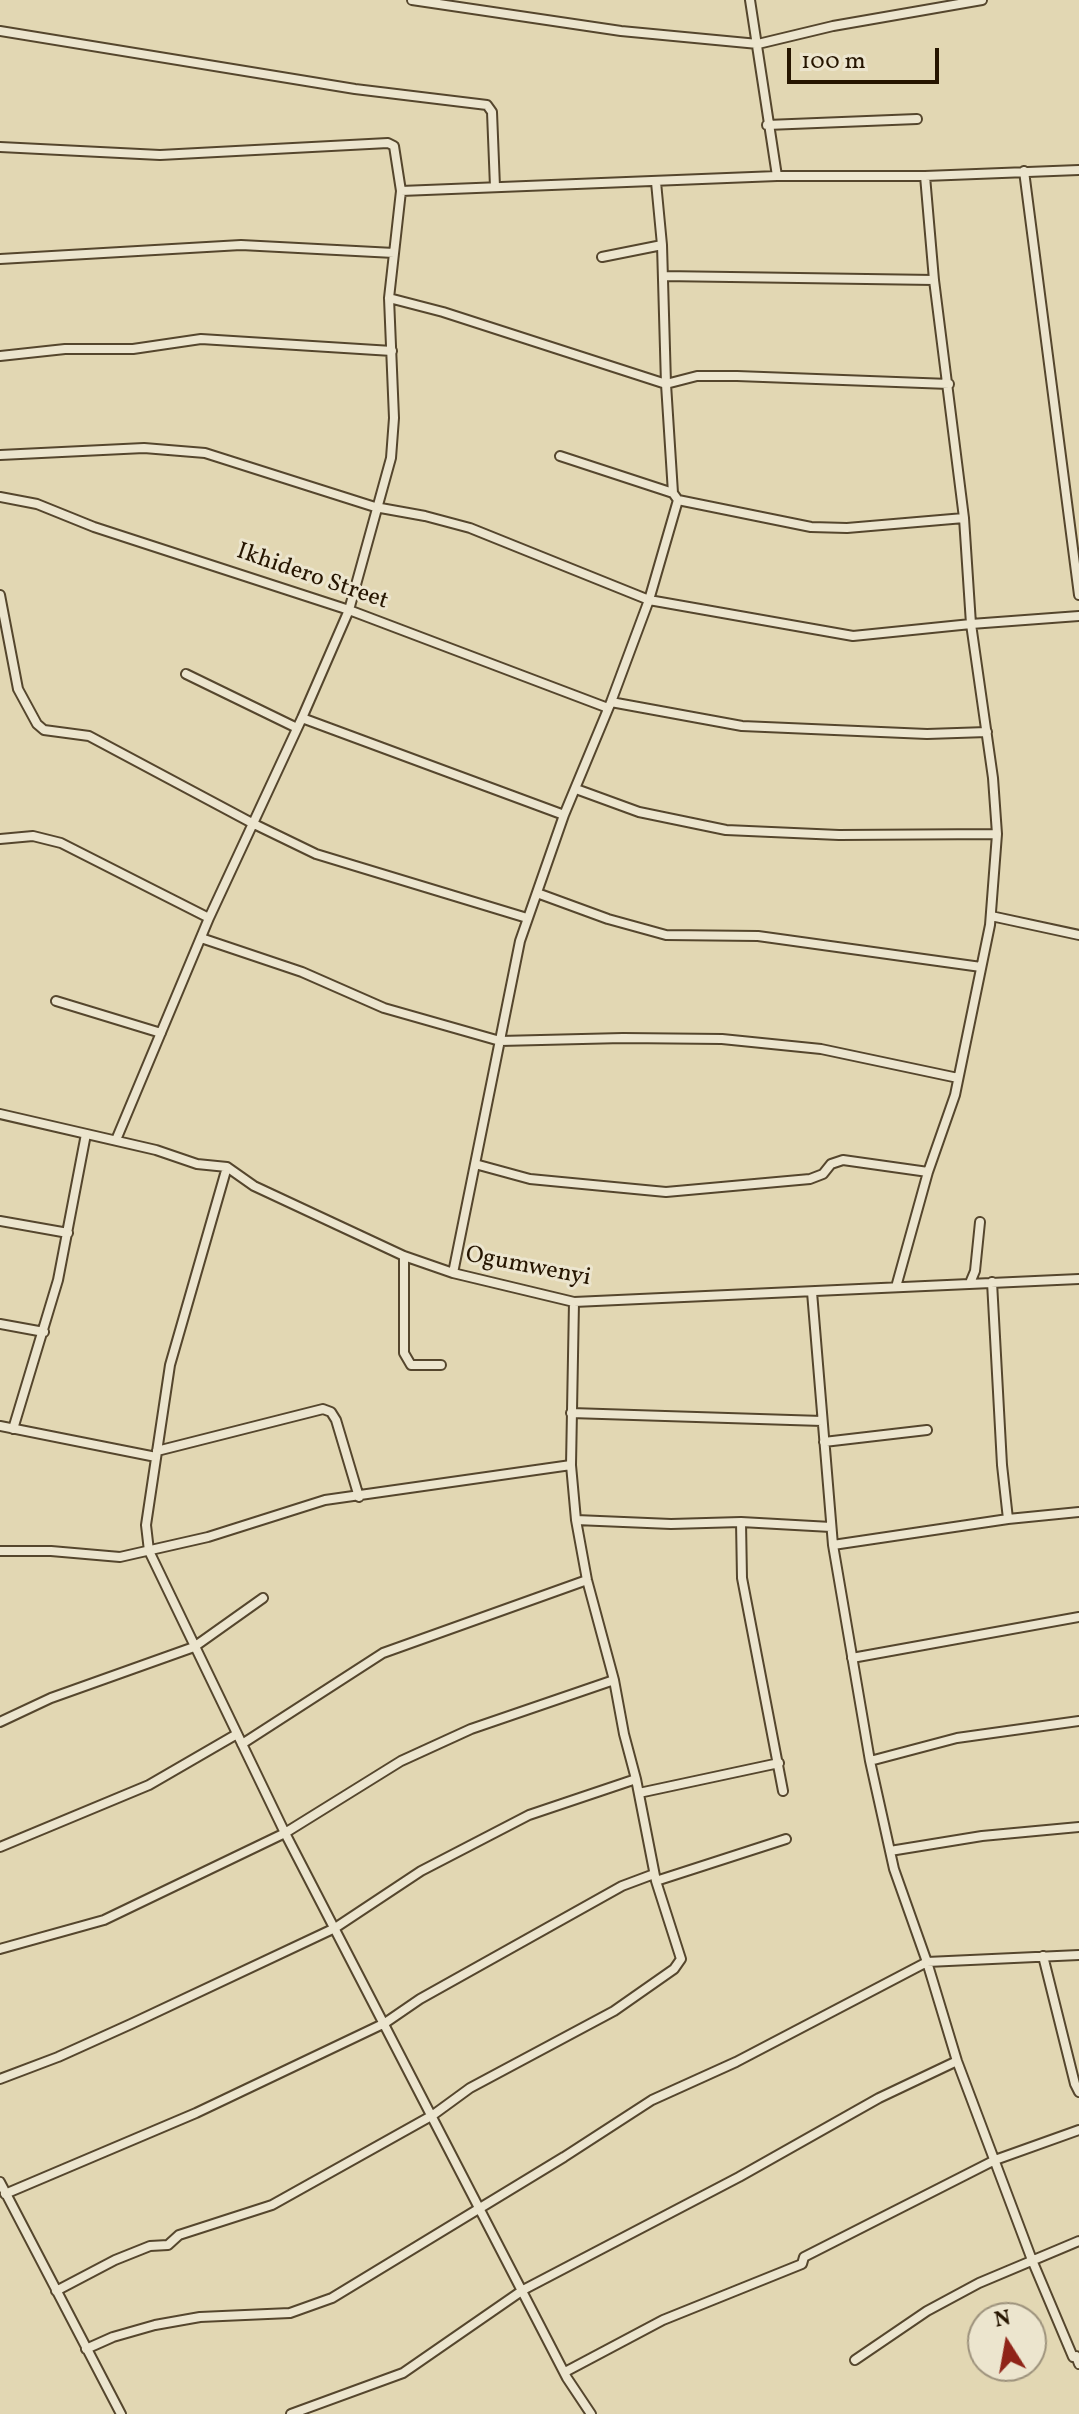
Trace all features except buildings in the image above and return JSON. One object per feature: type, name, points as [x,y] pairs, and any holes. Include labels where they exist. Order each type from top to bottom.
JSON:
[{"type":"street","points":[[412,0],[621,31],[758,44],[833,26],[982,0]]},
{"type":"street","points":[[750,0],[777,176]]},
{"type":"street","points":[[0,31],[355,89],[487,105],[492,112],[495,187]]},
{"type":"street","points":[[767,125],[917,119]]},
{"type":"street","points":[[0,147],[160,155],[388,143],[394,146],[401,191],[389,298],[394,418],[391,458],[349,610],[209,918],[116,1140]]},
{"type":"street","points":[[401,191],[777,176],[925,176],[1079,170]]},
{"type":"street","points":[[1024,171],[1079,595]]},
{"type":"street","points":[[896,1287],[958,1078],[991,916],[997,834],[987,732],[971,624],[964,518],[934,280],[925,176]]},
{"type":"street","points":[[453,1273],[527,918],[649,600],[676,496],[666,384],[662,245],[656,182]]},
{"type":"street","points":[[0,259],[241,245],[394,253]]},
{"type":"street","points":[[602,257],[662,245]]},
{"type":"street","points":[[663,276],[934,280]]},
{"type":"street","points":[[389,298],[443,312],[666,384],[697,376],[737,376],[949,384]]},
{"type":"street","points":[[0,356],[65,349],[133,349],[201,339],[392,351]]},
{"type":"street","points":[[0,455],[144,448],[205,453],[375,507],[470,528],[649,600],[853,636],[1079,616]]},
{"type":"street","points":[[560,456],[676,496],[811,527],[847,528],[964,518]]},
{"type":"street","name":"Ikhidero Street","points":[[0,497],[37,504],[94,527],[349,610],[609,705],[742,726],[927,734],[987,732]]},
{"type":"street","points":[[0,595],[18,689],[37,724],[44,730],[89,736],[316,854],[527,918]]},
{"type":"street","points":[[186,674],[297,728]]},
{"type":"street","points":[[302,718],[564,815]]},
{"type":"street","points":[[576,789],[639,812],[726,830],[839,835],[997,834]]},
{"type":"street","points":[[0,839],[33,836],[61,843],[209,918]]},
{"type":"street","points":[[537,893],[608,919],[666,935],[758,936],[981,967]]},
{"type":"street","points":[[991,916],[1079,935]]},
{"type":"street","points":[[201,938],[302,972],[384,1008],[500,1041],[722,1039],[821,1049],[958,1078]]},
{"type":"street","points":[[56,1001],[161,1033]]},
{"type":"street","name":"Ogumwenyi","points":[[0,1114],[116,1140],[197,1164],[227,1167],[254,1186],[404,1256],[453,1273],[574,1302],[1079,1279]]},
{"type":"street","points":[[13,1429],[58,1280],[86,1134]]},
{"type":"street","points":[[475,1164],[530,1179],[666,1192],[810,1179],[823,1174],[831,1164],[843,1160],[928,1172]]},
{"type":"street","points":[[227,1167],[170,1365],[146,1525],[149,1551],[285,1833],[565,2372],[591,2414]]},
{"type":"street","points":[[0,1221],[68,1233]]},
{"type":"street","points":[[970,1283],[975,1271],[980,1222]]},
{"type":"street","points":[[404,1256],[404,1353],[411,1365],[441,1365]]},
{"type":"street","points":[[992,1282],[1008,1519]]},
{"type":"street","points":[[812,1292],[833,1545],[870,1761],[894,1869],[957,2061],[1032,2260],[1073,2357],[1078,2358]]},
{"type":"street","points":[[56,2291],[115,2260],[150,2246],[168,2245],[179,2235],[272,2205],[433,2115],[470,2088],[614,2011],[674,1969],[681,1959],[655,1878],[636,1779],[587,1580],[576,1520],[571,1465],[574,1302]]},
{"type":"street","points":[[0,1324],[44,1332]]},
{"type":"street","points":[[0,1426],[157,1454],[323,1409],[331,1412],[336,1420],[359,1497]]},
{"type":"street","points":[[571,1413],[822,1421]]},
{"type":"street","points":[[824,1442],[927,1430]]},
{"type":"street","points":[[0,1551],[51,1551],[120,1557],[208,1537],[298,1507],[571,1465]]},
{"type":"street","points":[[833,1545],[1008,1519],[1079,1512]]},
{"type":"street","points":[[576,1520],[671,1524],[741,1522],[831,1527]]},
{"type":"street","points":[[741,1522],[742,1578],[783,1791]]},
{"type":"street","points":[[242,1744],[383,1653],[587,1580]]},
{"type":"street","points":[[0,1722],[51,1698],[194,1647],[263,1598]]},
{"type":"street","points":[[852,1658],[1079,1617]]},
{"type":"street","points":[[0,1949],[104,1920],[285,1833],[401,1761],[471,1729],[614,1680]]},
{"type":"street","points":[[870,1761],[957,1738],[1079,1721]]},
{"type":"street","points":[[0,1847],[149,1785],[237,1734]]},
{"type":"street","points":[[639,1793],[779,1763]]},
{"type":"street","points":[[0,2079],[58,2057],[335,1928],[421,1871],[529,1815],[636,1779]]},
{"type":"street","points":[[890,1851],[982,1836],[1079,1827]]},
{"type":"street","points":[[5,2194],[196,2113],[385,2023],[420,1999],[622,1886],[786,1839]]},
{"type":"street","points":[[86,2349],[141,2329],[200,2317],[290,2313],[332,2298],[652,2100],[736,2062],[927,1962],[1079,1955]]},
{"type":"street","points":[[1043,1956],[1079,2092]]},
{"type":"street","points":[[291,2414],[403,2373],[523,2290],[739,2177],[879,2098],[957,2061]]},
{"type":"street","points":[[565,2372],[663,2320],[802,2264],[804,2257],[995,2160],[1079,2130]]},
{"type":"street","points":[[0,2182],[121,2414]]},
{"type":"street","points":[[855,2360],[927,2311],[979,2283],[1079,2241]]}]
